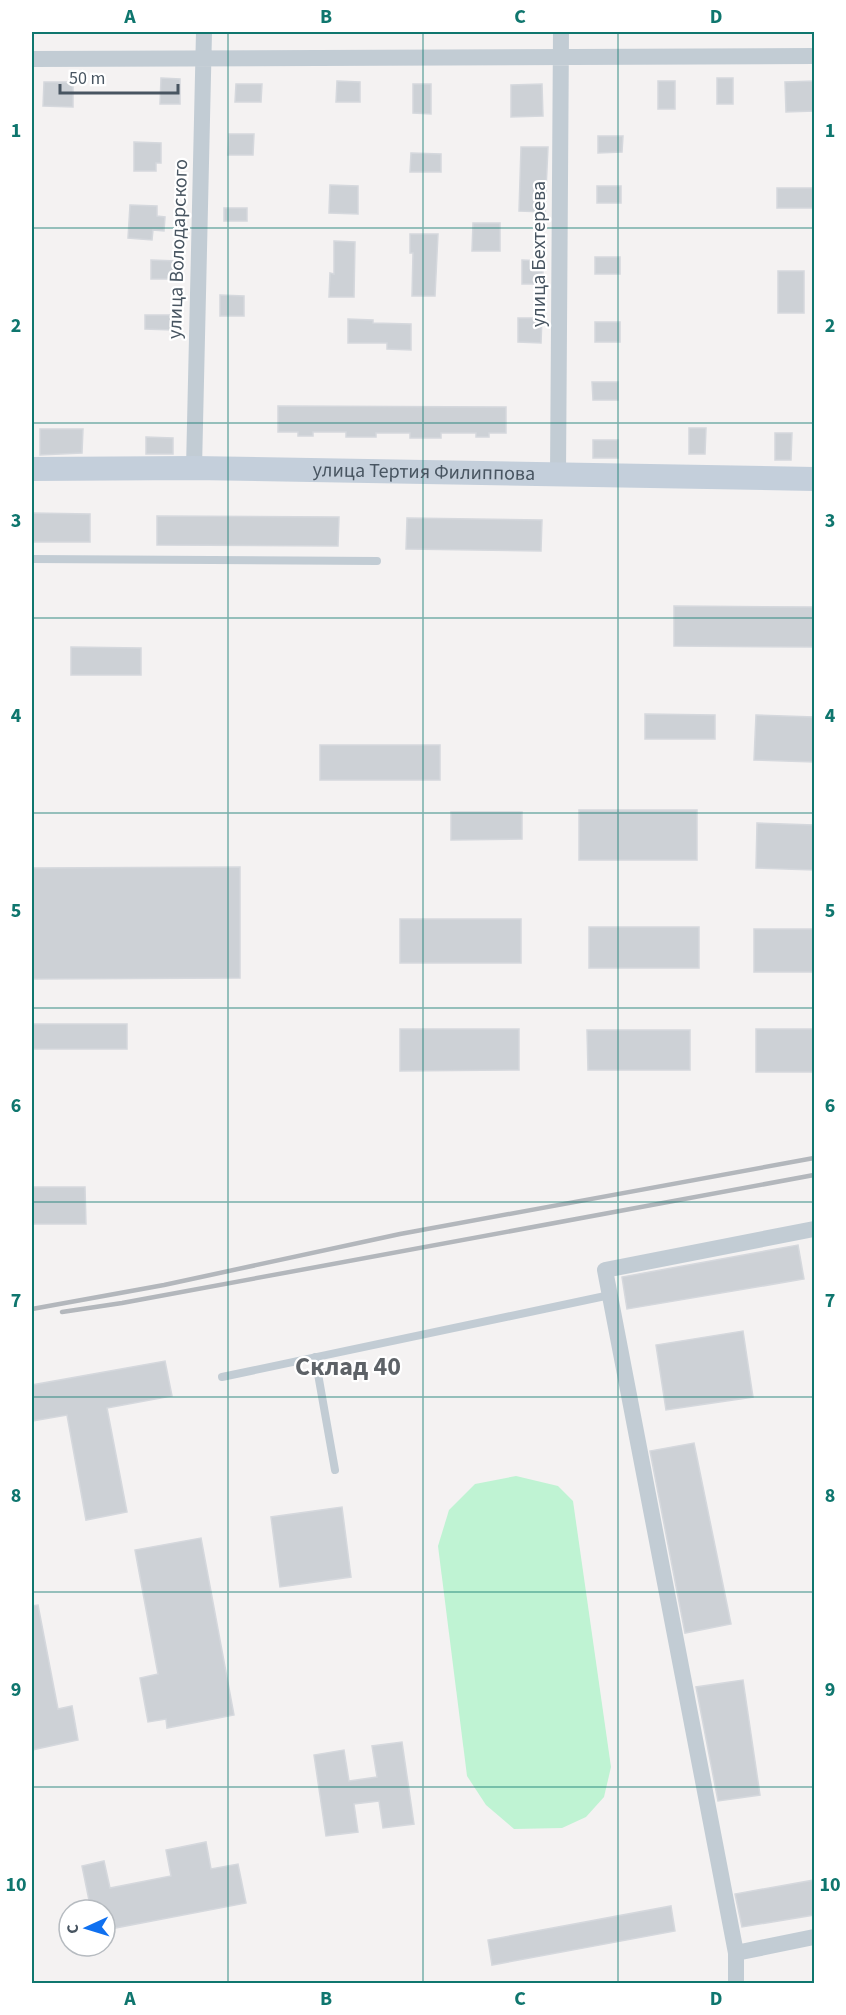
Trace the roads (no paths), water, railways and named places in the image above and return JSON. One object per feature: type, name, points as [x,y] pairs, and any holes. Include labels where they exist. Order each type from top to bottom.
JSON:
[{"type":"street","name":"улица Володарского","points":[[194,468],[204,32]]},
{"type":"street","name":"улица Бехтерева","points":[[558,476],[561,32]]},
{"type":"street","points":[[32,59],[814,56]]},
{"type":"street","name":"улица Тертия Филиппова","points":[[32,469],[194,468],[814,479]]},
{"type":"street","points":[[736,1983],[736,1953],[605,1270],[814,1229]]},
{"type":"street","points":[[736,1953],[814,1937]]},
{"type":"lane","points":[[32,559],[377,561]]},
{"type":"lane","points":[[222,1377],[610,1295]]},
{"type":"lane","points":[[315,1357],[335,1470]]},
{"type":"railway","points":[[32,1309],[164,1285],[400,1234],[814,1158]]},
{"type":"railway","points":[[62,1312],[122,1303],[814,1175]]},
{"type":"district","name":"Склад 40","points":[[348,1366]]}]
